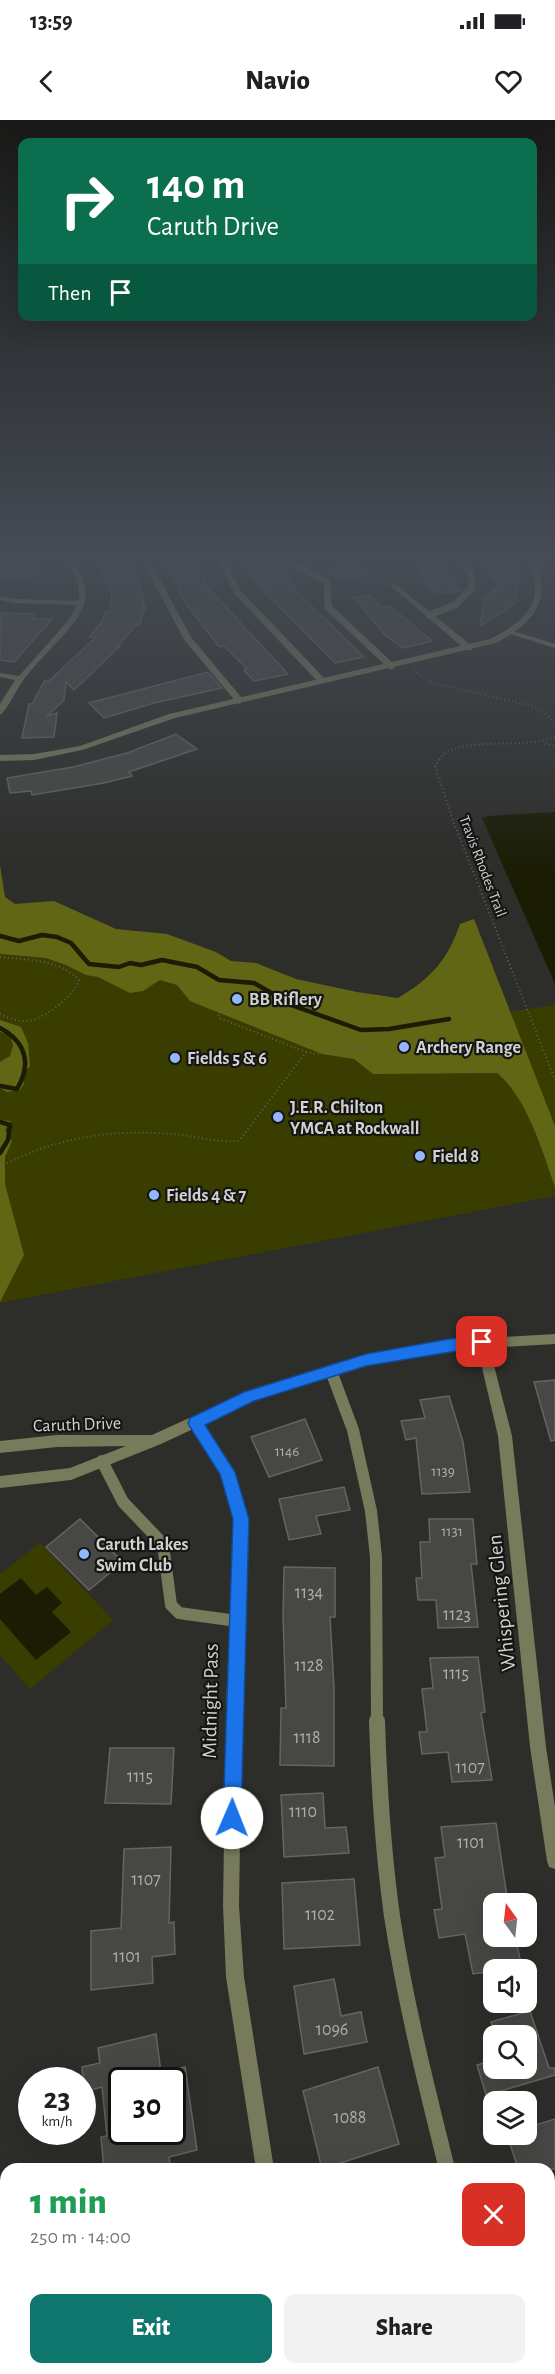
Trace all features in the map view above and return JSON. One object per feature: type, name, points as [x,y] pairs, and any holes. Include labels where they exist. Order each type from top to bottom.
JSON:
[{"type":"street","points":[[0,713],[6,697],[34,662]]},
{"type":"street","points":[[304,662],[322,681]]},
{"type":"street","points":[[0,758],[34,757],[82,748],[172,716],[408,662]]},
{"type":"street","points":[[0,675],[19,678]]},
{"type":"street","name":"Caruth Drive","points":[[0,1482],[71,1474],[195,1423],[249,1396],[387,1356],[482,1342],[555,1339]]},
{"type":"street","name":"Whispering Glen","points":[[482,1342],[505,1436],[538,1747],[555,1861]]},
{"type":"street","name":"Midnight Pass","points":[[195,1423],[227,1472],[241,1519],[231,1906],[235,1977],[264,2163]]},
{"type":"street","name":"Caruth Drive","points":[[0,1447],[57,1441],[156,1440]]},
{"type":"lane","points":[[207,662],[239,700]]},
{"type":"lane","points":[[387,662],[391,666]]},
{"type":"lane","points":[[331,1371],[354,1427],[375,1534],[378,1723],[383,1832],[389,1891],[403,1972],[446,2163]]},
{"type":"lane","points":[[102,1461],[123,1502],[163,1544],[171,1605],[179,1613],[237,1621]]},
{"type":"path","points":[[411,668],[424,679],[491,694],[543,711],[552,717],[555,723]]},
{"type":"path","name":"Travis Rhodes Trail","points":[[542,743],[555,737]]},
{"type":"path","name":"Travis Rhodes Trail","points":[[555,746],[542,743],[482,745],[451,750],[443,753],[435,767],[454,823],[555,1080]]},
{"type":"path","points":[[0,957],[47,963],[68,970],[80,980],[77,988],[66,998],[32,1021],[21,1021],[0,1014]]},
{"type":"path","points":[[224,1008],[218,1014],[219,1018],[306,1052],[316,1054],[378,1047]]},
{"type":"path","points":[[0,1167],[15,1158],[48,1146],[78,1138],[116,1133],[160,1132],[228,1142],[238,1141],[306,1052]]},
{"type":"shaded area","points":[[555,812],[555,984],[482,818]]},
{"type":"shaded area","points":[[0,865],[5,897],[15,904],[54,901],[116,929],[167,934],[216,952],[231,961],[256,963],[296,979],[398,998],[429,976],[449,948],[460,924],[474,919],[555,1126],[555,1187],[525,1110],[508,1084],[497,1073],[373,1074],[354,1059],[322,1054],[190,1001],[177,985],[160,980],[143,991],[130,993],[98,977],[86,975],[46,958],[0,954]]},
{"type":"shaded area","name":"J.E.R. Chilton YMCA at Rockwall","points":[[0,941],[174,965],[314,1039],[555,1005],[555,1196],[0,1303]]},
{"type":"shaded area","points":[[0,1020],[21,1027],[28,1043],[30,1066],[22,1074],[24,1084],[20,1090],[7,1092],[0,1088],[0,1062],[10,1056],[13,1046],[10,1035],[0,1032]]},
{"type":"shaded area","points":[[0,1120],[11,1121],[5,1130],[12,1141],[5,1157],[5,1184],[24,1255],[0,1302]]},
{"type":"shaded area","points":[[40,1543],[113,1620],[30,1689],[0,1655],[0,1574]]},
{"type":"shaded area","points":[[21,1578],[36,1595],[47,1587],[62,1603],[52,1612],[71,1632],[36,1660],[0,1619],[0,1594]]},
{"type":"building","points":[[69,662],[103,662],[74,690],[66,682],[64,700],[47,716],[57,713],[54,737],[22,738],[29,704],[32,704],[45,680],[49,681]]},
{"type":"building","points":[[240,662],[277,662],[288,674],[254,681],[244,670],[247,669]]},
{"type":"building","points":[[208,672],[222,688],[154,703],[104,718],[89,703]]},
{"type":"building","points":[[176,734],[197,749],[129,772],[132,776],[104,783],[32,795],[31,791],[10,793],[7,778],[73,767],[127,753]]},
{"type":"building","points":[[555,1380],[555,1440],[551,1441],[534,1382]]},
{"type":"building","points":[[449,1396],[463,1442],[470,1492],[422,1494],[416,1438],[406,1440],[401,1421],[425,1418],[420,1400]]},
{"type":"building","points":[[305,1419],[322,1460],[269,1477],[251,1437]]},
{"type":"building","points":[[344,1487],[350,1510],[316,1516],[321,1534],[289,1540],[279,1499]]},
{"type":"building","name":"Caruth Lakes Swim Club","points":[[80,1519],[123,1562],[89,1590],[46,1547]]},
{"type":"building","points":[[429,1519],[473,1519],[477,1564],[471,1564],[478,1627],[438,1628],[436,1600],[418,1600],[416,1578],[422,1578],[420,1542],[430,1542]]},
{"type":"building","points":[[284,1567],[335,1568],[335,1617],[330,1617],[334,1688],[334,1766],[280,1765],[281,1708],[286,1708]]},
{"type":"building","points":[[478,1657],[485,1712],[481,1713],[492,1780],[452,1782],[448,1752],[422,1754],[419,1732],[427,1732],[422,1689],[433,1688],[430,1658]]},
{"type":"building","points":[[110,1748],[174,1748],[171,1804],[105,1803]]},
{"type":"building","points":[[323,1793],[325,1828],[346,1827],[349,1853],[284,1857],[281,1795]]},
{"type":"building","points":[[496,1823],[506,1893],[483,1893],[483,1947],[517,1947],[520,1959],[483,1959],[483,1973],[473,1974],[465,1934],[439,1938],[434,1910],[442,1909],[435,1858],[445,1857],[441,1827]]},
{"type":"building","points":[[171,1847],[169,1923],[174,1922],[175,1954],[152,1957],[153,1983],[91,1990],[91,1931],[121,1928],[124,1849]]},
{"type":"building","points":[[354,1879],[360,1945],[284,1949],[282,1883]]},
{"type":"building","points":[[334,1979],[341,2016],[361,2012],[367,2042],[304,2054],[294,1986]]},
{"type":"building","points":[[522,2013],[531,2013],[535,2025],[492,2025],[491,2022]]},
{"type":"building","points":[[537,2032],[549,2068],[555,2068],[555,2075],[501,2091],[485,2091],[477,2065],[483,2063],[483,2079],[537,2079]]},
{"type":"building","points":[[156,2034],[160,2067],[108,2067],[108,2145],[186,2145],[186,2074],[197,2150],[169,2157],[170,2163],[103,2163],[101,2137],[107,2136],[102,2087],[96,2089],[96,2067],[82,2067],[100,2063],[98,2048]]},
{"type":"building","points":[[378,2067],[399,2144],[340,2163],[321,2163],[303,2091]]},
{"type":"building","points":[[555,2119],[555,2163],[516,2163],[510,2145],[537,2145],[537,2125]]},
{"type":"waterway","points":[[0,936],[19,941],[42,935],[57,937],[71,943],[89,964],[119,967],[130,963],[141,965],[162,960],[197,967],[219,980],[254,983],[294,1006],[361,1030],[389,1029],[449,1019]]},
{"type":"waterway","points":[[0,1028],[16,1040],[24,1054],[25,1062],[22,1080],[17,1089],[0,1086]]},
{"type":"waterway","points":[[0,1122],[10,1125],[8,1140],[0,1153]]},
{"type":"place","name":"BB Riflery","points":[[237,999]]},
{"type":"place","name":"Archery Range","points":[[404,1047]]},
{"type":"place","name":"Fields 5 & 6","points":[[175,1058]]},
{"type":"place","name":"J.E.R. Chilton YMCA at Rockwall","points":[[278,1117]]},
{"type":"place","name":"Field 8","points":[[420,1156]]},
{"type":"place","name":"Fields 4 & 7","points":[[154,1195]]},
{"type":"place","name":"Caruth Lakes Swim Club","points":[[84,1554]]},
{"type":"route","points":[[232,1818],[241,1519],[227,1472],[195,1423],[249,1396],[366,1360],[449,1345],[482,1342]]}]
